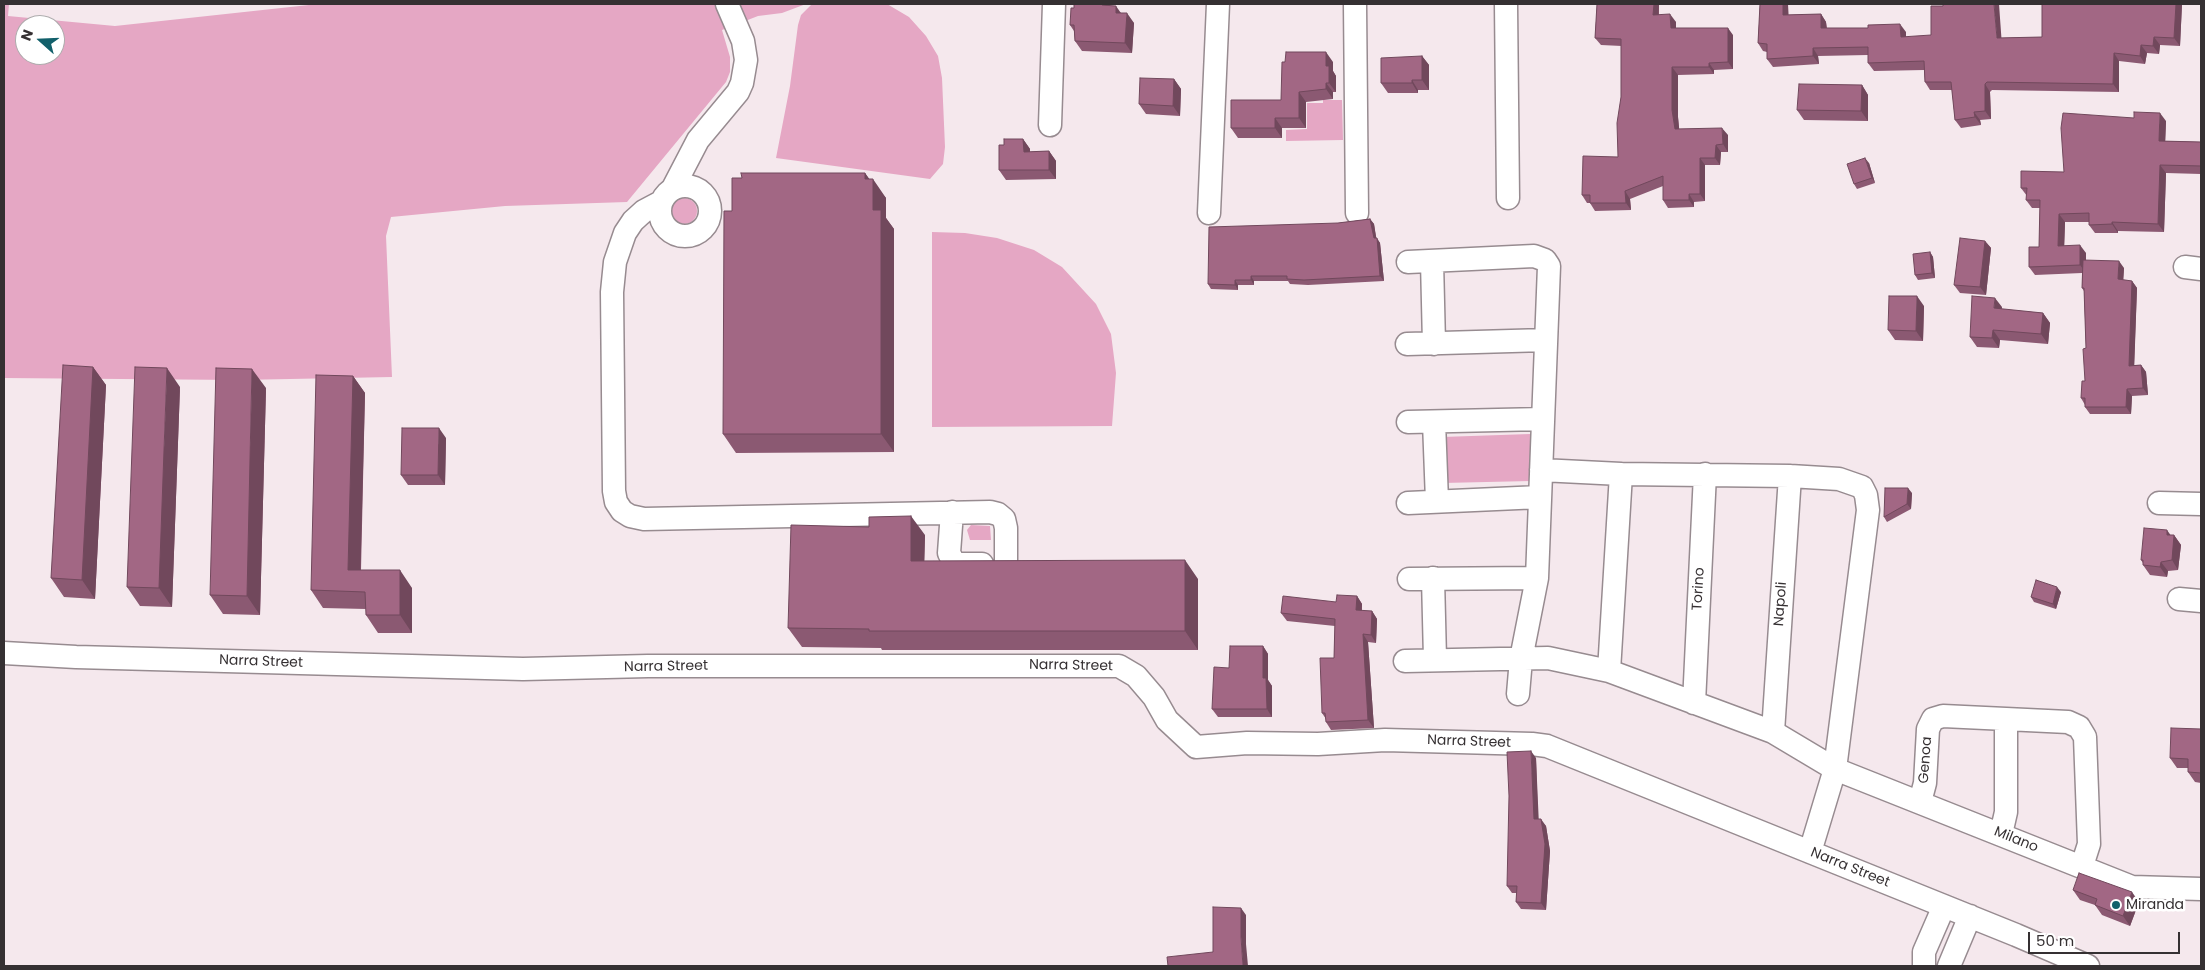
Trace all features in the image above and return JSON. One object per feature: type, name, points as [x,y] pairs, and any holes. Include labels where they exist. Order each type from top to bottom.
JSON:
[{"type":"street","points":[[728,4],[743,41],[746,60],[742,83],[738,92],[694,146],[667,195],[644,211],[625,232],[615,262],[612,292],[614,491],[616,502],[622,512],[644,519],[952,512],[990,512],[998,514],[1004,519],[1016,563],[959,564],[953,560],[949,553],[952,512]]},
{"type":"street","points":[[1050,125],[1054,4]]},
{"type":"street","points":[[1209,213],[1218,4]]},
{"type":"street","points":[[1355,4],[1358,213]]},
{"type":"street","points":[[1506,4],[1508,198]]},
{"type":"street","points":[[1408,262],[1534,256],[1545,260],[1548,266],[1537,578],[1521,659],[1518,694]]},
{"type":"street","points":[[1432,261],[1434,344]]},
{"type":"street","points":[[1407,344],[1546,340]]},
{"type":"street","points":[[1408,422],[1543,419]]},
{"type":"street","points":[[1434,422],[1437,501]]},
{"type":"street","points":[[1541,470],[1621,474],[1790,476],[1851,482],[1862,487],[1866,495],[1868,510],[1835,769],[1810,852]]},
{"type":"street","points":[[1609,670],[1621,474]]},
{"type":"street","name":"Torino","points":[[1694,703],[1705,474]]},
{"type":"street","name":"Napoli","points":[[1773,732],[1790,476]]},
{"type":"street","points":[[1408,502],[1540,497]]},
{"type":"street","points":[[2159,503],[2201,504]]},
{"type":"street","points":[[1433,578],[1435,659]]},
{"type":"street","points":[[1408,579],[1537,578]]},
{"type":"street","points":[[2179,599],[2201,601]]},
{"type":"street","name":"Narra Street","points":[[4,653],[76,657],[523,669],[667,666],[1119,666],[1136,676],[1154,697],[1167,720],[1196,747],[1247,743],[1318,744],[1385,740],[1547,746],[1970,916],[2088,966]]},
{"type":"street","name":"Milano","points":[[1405,660],[1548,658],[1609,670],[1773,732],[1835,769],[2132,887],[2201,889]]},
{"type":"street","name":"Genoa","points":[[1920,802],[1925,783],[1928,728],[1933,720],[1943,716],[2006,719]]},
{"type":"street","points":[[2001,834],[2006,812],[2006,719],[2068,722],[2079,726],[2085,737],[2089,844],[2082,866]]},
{"type":"street","points":[[1924,966],[1924,952],[1944,906]]},
{"type":"street","points":[[1949,966],[1970,916]]},
{"type":"shaded area","points":[[4,4],[9,4],[8,16],[15,17],[15,65],[65,65],[65,21],[115,26],[318,4],[806,4],[782,13],[758,16],[722,30],[730,57],[730,72],[726,82],[627,202],[505,206],[391,217],[386,236],[392,377],[239,380],[4,378]]},
{"type":"shaded area","points":[[812,4],[887,4],[909,17],[926,36],[938,56],[942,78],[945,147],[943,164],[930,179],[776,158],[790,86],[798,25],[801,15]]},
{"type":"shaded area","points":[[1323,100],[1342,100],[1343,140],[1286,141],[1286,130],[1307,129],[1307,103],[1323,103]]},
{"type":"shaded area","points":[[684,198],[693,202],[697,211],[693,220],[684,224],[675,220],[671,211],[675,202]]},
{"type":"shaded area","points":[[932,232],[965,233],[997,238],[1034,250],[1062,267],[1096,304],[1111,334],[1116,373],[1112,426],[932,427]]},
{"type":"shaded area","points":[[1530,434],[1531,481],[1442,483],[1442,437]]},
{"type":"shaded area","points":[[971,525],[990,526],[991,540],[970,540],[967,530]]},
{"type":"building","points":[[1074,4],[1116,6],[1116,13],[1127,13],[1125,43],[1075,41],[1074,25],[1070,25],[1071,8],[1074,8]]},
{"type":"building","points":[[1597,4],[1654,4],[1653,15],[1670,14],[1671,28],[1728,28],[1728,62],[1709,63],[1709,67],[1672,67],[1672,110],[1675,129],[1722,128],[1723,144],[1716,145],[1715,158],[1700,158],[1700,194],[1689,194],[1689,200],[1663,200],[1663,176],[1625,191],[1626,203],[1590,203],[1590,195],[1582,195],[1583,156],[1618,157],[1617,123],[1621,97],[1621,39],[1595,38]]},
{"type":"building","points":[[1760,4],[1783,4],[1783,15],[1821,14],[1821,28],[1868,28],[1868,25],[1900,24],[1901,37],[1931,35],[1931,6],[1943,6],[1943,4],[1994,4],[1997,38],[2042,37],[2042,4],[2176,4],[2174,38],[2154,37],[2153,46],[2141,45],[2140,56],[2114,53],[2113,84],[1987,82],[1985,84],[1985,111],[1974,112],[1975,117],[1955,120],[1951,82],[1925,82],[1924,61],[1868,63],[1868,47],[1813,48],[1813,56],[1767,59],[1767,44],[1758,43]]},
{"type":"building","points":[[1286,52],[1326,52],[1326,66],[1329,66],[1329,83],[1326,83],[1326,89],[1299,92],[1299,118],[1275,118],[1275,128],[1231,128],[1231,100],[1281,100],[1282,62],[1285,62]]},
{"type":"building","points":[[1422,56],[1422,80],[1412,80],[1412,83],[1381,83],[1381,58]]},
{"type":"building","points":[[1140,78],[1174,79],[1173,106],[1139,104]]},
{"type":"building","points":[[1799,84],[1862,85],[1861,111],[1797,110]]},
{"type":"building","points":[[2134,112],[2160,113],[2159,141],[2201,142],[2201,166],[2160,165],[2158,224],[2112,222],[2112,224],[2089,225],[2089,213],[2059,214],[2058,246],[2080,245],[2080,265],[2029,267],[2029,247],[2039,247],[2040,200],[2026,200],[2027,188],[2021,188],[2021,171],[2064,172],[2061,128],[2063,113],[2134,118]]},
{"type":"building","points":[[1004,139],[1023,139],[1024,152],[1049,151],[1049,170],[999,170],[999,145],[1004,145]]},
{"type":"building","points":[[1865,158],[1872,178],[1854,184],[1847,164]]},
{"type":"building","points":[[741,173],[865,173],[865,179],[873,179],[873,210],[881,210],[881,434],[723,434],[724,211],[732,211],[732,178],[742,178]]},
{"type":"building","points":[[1370,219],[1374,238],[1377,238],[1380,276],[1304,280],[1287,279],[1287,276],[1251,276],[1251,280],[1235,280],[1235,285],[1208,284],[1209,227],[1338,223]]},
{"type":"building","points":[[1960,238],[1985,241],[1980,287],[1954,285]]},
{"type":"building","points":[[1930,252],[1932,273],[1915,275],[1913,254]]},
{"type":"building","points":[[2083,260],[2119,261],[2118,279],[2132,281],[2129,366],[2141,365],[2143,388],[2127,389],[2126,407],[2085,407],[2085,398],[2081,398],[2082,381],[2085,381],[2083,349],[2086,348],[2084,288],[2082,288]]},
{"type":"building","points":[[1889,296],[1917,296],[1916,331],[1888,330]]},
{"type":"building","points":[[1972,296],[1995,298],[1994,308],[2043,313],[2041,334],[1993,330],[1992,338],[1970,337]]},
{"type":"building","points":[[63,365],[93,367],[82,580],[51,578]]},
{"type":"building","points":[[135,367],[167,368],[159,588],[127,587]]},
{"type":"building","points":[[216,368],[252,369],[247,596],[210,595]]},
{"type":"building","points":[[316,375],[353,376],[348,570],[400,570],[400,615],[366,615],[365,592],[311,590]]},
{"type":"building","points":[[402,428],[439,428],[438,475],[401,475]]},
{"type":"building","points":[[1885,488],[1908,488],[1907,504],[1884,517]]},
{"type":"building","points":[[911,516],[911,561],[1185,560],[1185,631],[869,631],[869,629],[788,628],[791,525],[869,527],[869,517]]},
{"type":"building","points":[[2144,528],[2167,530],[2167,535],[2174,535],[2172,560],[2161,562],[2160,567],[2143,565],[2143,560],[2141,560]]},
{"type":"building","points":[[2036,580],[2057,587],[2053,604],[2031,597]]},
{"type":"building","points":[[1337,595],[1357,596],[1356,610],[1372,611],[1371,635],[1363,634],[1368,720],[1326,722],[1325,713],[1322,713],[1320,658],[1334,658],[1335,619],[1281,613],[1283,596],[1336,602]]},
{"type":"building","points":[[1230,646],[1263,646],[1263,678],[1266,678],[1267,709],[1212,709],[1214,667],[1229,668]]},
{"type":"building","points":[[2171,728],[2201,729],[2201,773],[2188,772],[2188,759],[2170,758]]},
{"type":"building","points":[[1531,751],[1534,819],[1541,819],[1545,844],[1541,903],[1516,902],[1517,886],[1507,886],[1509,796],[1507,752]]},
{"type":"building","name":"Miranda","points":[[2079,873],[2132,892],[2123,916],[2095,905],[2097,899],[2073,890]]},
{"type":"building","points":[[1213,907],[1241,908],[1243,966],[1168,966],[1167,957],[1213,952]]},
{"type":"place","name":"Miranda","points":[[2116,905]]}]
